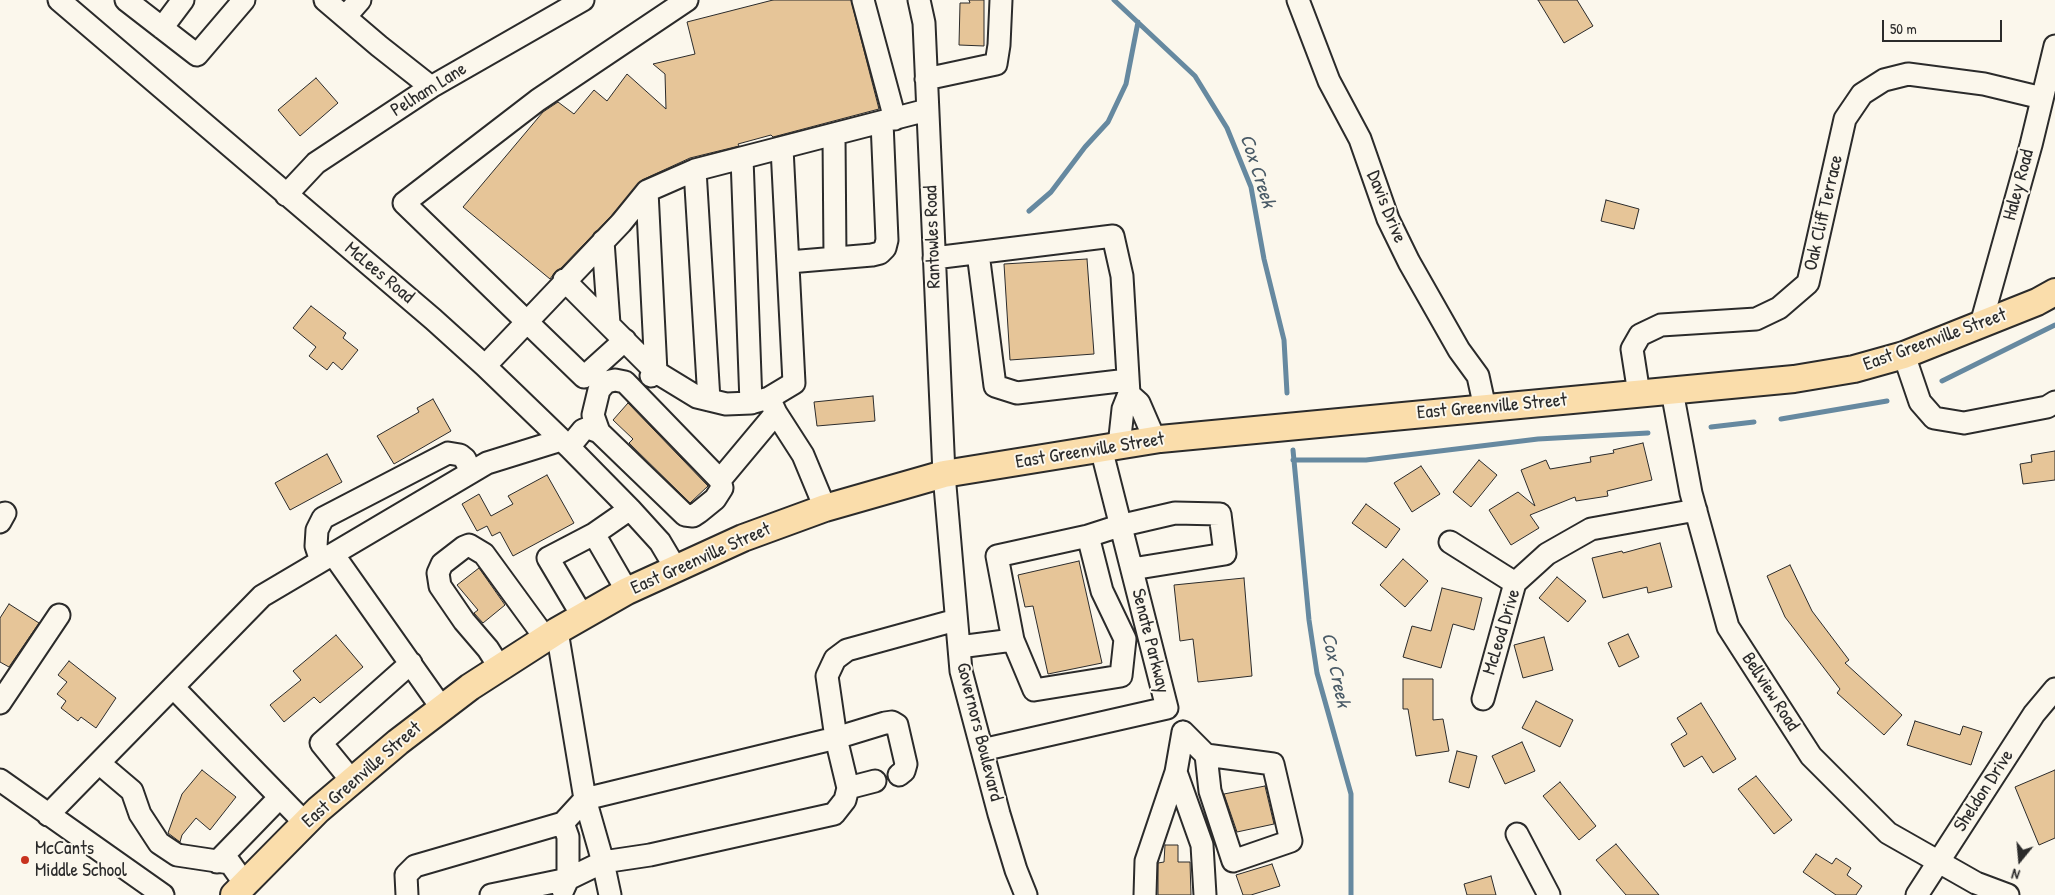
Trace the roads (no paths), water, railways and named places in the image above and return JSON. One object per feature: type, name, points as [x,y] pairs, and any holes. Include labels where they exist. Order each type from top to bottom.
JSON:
[{"type":"main road","name":"East Greenville Street","points":[[240,890],[305,823],[352,781],[441,707],[500,668],[627,591],[743,538],[825,508],[944,474],[1155,440],[1794,379],[1854,369],[1904,354],[2037,302],[2055,292]]},
{"type":"street","name":"McLees Road","points":[[59,0],[286,195],[433,318],[565,443],[630,509],[660,542],[676,568]]},
{"type":"street","points":[[126,0],[197,54],[244,0]]},
{"type":"street","points":[[162,28],[183,0]]},
{"type":"street","points":[[325,0],[431,87]]},
{"type":"street","points":[[345,17],[360,0]]},
{"type":"street","name":"Pelham Lane","points":[[286,195],[316,162],[431,87],[583,0]]},
{"type":"street","points":[[625,340],[584,376],[404,203],[538,100],[687,0]]},
{"type":"street","points":[[789,262],[872,255],[880,253],[885,248],[887,240],[888,121],[863,0]]},
{"type":"street","name":"Rantowles Road","points":[[918,0],[924,22],[944,474]]},
{"type":"street","points":[[926,79],[996,64],[1000,37],[1000,0]]},
{"type":"street","name":"Davis Drive","points":[[1298,0],[1329,81],[1360,139],[1388,219],[1409,262],[1460,350],[1478,376],[1485,408]]},
{"type":"street","name":"Haley Road","points":[[1981,324],[2055,46]]},
{"type":"street","name":"Oak Cliff Terrace","points":[[1639,394],[1632,349],[1640,335],[1661,325],[1756,319],[1779,308],[1808,282],[1845,119],[1862,94],[1884,80],[1908,74],[1984,84],[2042,98]]},
{"type":"street","points":[[484,366],[621,222],[647,191],[695,170],[834,136],[927,110]]},
{"type":"street","points":[[834,136],[835,258]]},
{"type":"street","points":[[720,480],[765,405],[794,383],[782,148]]},
{"type":"street","points":[[742,158],[765,405],[804,455],[825,508]]},
{"type":"street","points":[[695,170],[708,400]]},
{"type":"street","points":[[647,191],[656,372]]},
{"type":"street","points":[[934,258],[1113,236],[1122,276],[1129,387],[1110,447]]},
{"type":"street","points":[[603,241],[609,324]]},
{"type":"street","points":[[978,253],[995,386],[1017,393],[1129,387]]},
{"type":"street","points":[[564,280],[656,372],[697,397],[726,404],[765,405]]},
{"type":"street","points":[[1904,354],[1920,402],[1934,418],[1964,423],[2048,407],[2055,402]]},
{"type":"street","points":[[634,391],[656,372]]},
{"type":"street","points":[[48,815],[262,596],[488,463],[565,443],[588,428],[599,432],[685,515],[692,516],[715,499],[722,488],[720,480],[625,382],[615,380],[606,382],[599,390],[593,414],[599,432]]},
{"type":"street","points":[[1129,387],[1139,403],[1155,440]]},
{"type":"street","name":"Bellview Road","points":[[1672,390],[1691,493],[1728,627],[1811,756],[1888,833],[1976,883],[2008,895]]},
{"type":"street","name":"Senate Parkway","points":[[982,750],[1167,708],[1132,569],[1119,526],[1110,447]]},
{"type":"street","points":[[441,707],[411,663],[327,557],[316,546],[317,530],[323,518],[448,453],[460,455],[465,459],[471,472]]},
{"type":"street","name":"Governors Boulevard","points":[[944,474],[961,671],[1016,870],[1026,895]]},
{"type":"street","points":[[583,617],[548,558],[594,534],[630,509]]},
{"type":"street","name":"McLeod Drive","points":[[1483,699],[1515,583],[1547,554],[1591,529],[1696,510]]},
{"type":"street","points":[[1088,536],[1102,591],[1126,639],[1121,676],[1034,690],[1013,640],[997,556],[1088,536],[1119,526],[1175,513],[1220,514],[1225,554],[1132,569]]},
{"type":"street","points":[[594,534],[627,591]]},
{"type":"street","points":[[1450,542],[1515,583]]},
{"type":"street","points":[[500,668],[488,649],[464,621],[440,586],[438,573],[442,564],[469,545],[484,554],[552,635],[585,798],[610,895]]},
{"type":"street","points":[[0,703],[59,614]]},
{"type":"street","points":[[491,895],[564,887],[603,862],[650,855],[834,814],[845,800],[848,788],[836,738],[827,676],[835,660],[847,650],[956,620]]},
{"type":"street","points":[[959,647],[1013,640]]},
{"type":"street","points":[[352,781],[321,743],[411,663]]},
{"type":"street","points":[[173,687],[305,823]]},
{"type":"street","name":"Sheldon Drive","points":[[1917,895],[2034,714],[2055,689]]},
{"type":"street","points":[[407,895],[406,875],[415,866],[562,823],[585,798],[836,738],[892,722],[897,725],[906,764],[904,771],[899,775]]},
{"type":"street","points":[[1145,895],[1146,861],[1176,772],[1184,732],[1206,755],[1210,791],[1233,861],[1291,841],[1273,764],[1206,755]]},
{"type":"street","points":[[99,763],[132,791],[140,814],[159,842],[177,855],[230,863],[240,890]]},
{"type":"street","points":[[1176,772],[1202,845],[1205,895]]},
{"type":"street","points":[[0,780],[163,895]]},
{"type":"street","points":[[848,788],[875,781]]},
{"type":"street","points":[[217,862],[280,797]]},
{"type":"street","points":[[562,823],[568,837],[564,887]]},
{"type":"street","points":[[1516,834],[1548,895]]},
{"type":"waterway","name":"Cox Creek","points":[[1114,0],[1195,76],[1227,128],[1251,187],[1264,259],[1284,340],[1287,393]]},
{"type":"waterway","points":[[1029,211],[1051,192],[1085,147],[1108,122],[1126,84],[1138,22]]},
{"type":"waterway","points":[[1942,381],[2055,325]]},
{"type":"waterway","points":[[1781,419],[1887,401]]},
{"type":"waterway","points":[[1711,427],[1754,422]]},
{"type":"waterway","points":[[1293,460],[1366,460],[1538,439],[1648,433]]},
{"type":"waterway","name":"Cox Creek","points":[[1293,450],[1309,620],[1317,673],[1351,794],[1351,895]]},
{"type":"place","name":"McCants Middle School","points":[[25,860]]}]
